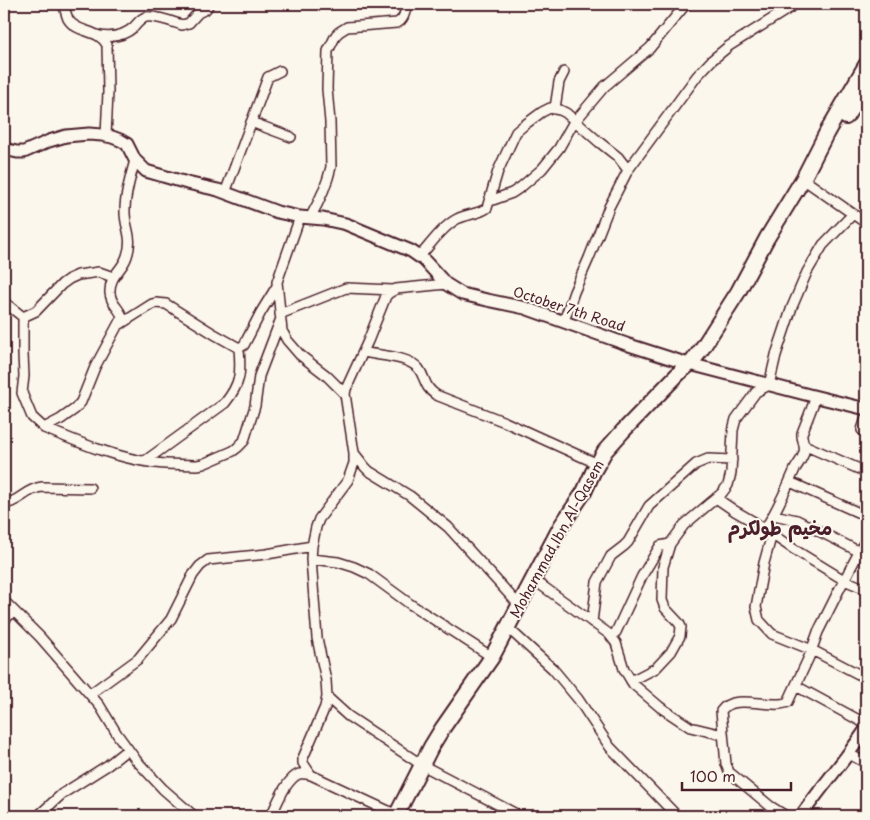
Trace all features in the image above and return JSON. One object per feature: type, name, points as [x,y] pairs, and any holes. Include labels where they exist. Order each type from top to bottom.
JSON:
[{"type":"main road","name":"Mohammad Ibn Al-Qasem","points":[[397,816],[431,747],[492,657],[561,526],[584,492],[605,451],[680,372],[690,364],[701,350],[738,292],[767,238],[803,178],[826,132],[866,65]]},
{"type":"main road","name":"Mohammad Ibn Al-Qasem","points":[[803,178],[834,136],[866,85]]},
{"type":"street","points":[[63,4],[71,22],[78,28],[100,36],[111,37],[122,34],[148,17],[186,25],[209,4]]},
{"type":"street","points":[[345,394],[287,340],[282,331],[277,282],[305,218],[319,201],[330,174],[330,122],[327,89],[328,51],[336,35],[347,27],[401,21],[408,4]]},
{"type":"street","points":[[490,201],[522,187],[542,169],[559,148],[575,121],[604,87],[650,48],[686,4]]},
{"type":"street","points":[[564,321],[609,207],[628,170],[697,76],[712,60],[729,46],[796,4]]},
{"type":"street","points":[[100,36],[107,45],[108,92],[106,136]]},
{"type":"street","points":[[225,193],[268,77],[280,71]]},
{"type":"street","points":[[555,108],[559,82],[564,72]]},
{"type":"street","points":[[420,256],[448,225],[458,219],[487,208],[498,171],[516,132],[550,108],[566,113],[618,157],[628,170]]},
{"type":"street","points":[[251,122],[291,137]]},
{"type":"street","name":"October 7th Road","points":[[4,149],[24,152],[66,136],[89,134],[120,140],[127,144],[135,160],[146,171],[187,184],[225,193],[277,212],[346,224],[411,251],[420,256],[446,284],[462,294],[525,308],[629,345],[690,364],[866,408]]},
{"type":"street","points":[[44,428],[61,419],[81,402],[95,367],[122,317],[113,304],[110,295],[113,277],[124,262],[128,252],[130,237],[125,219],[125,208],[135,160]]},
{"type":"street","points":[[803,178],[866,223]]},
{"type":"street","points":[[631,681],[656,668],[671,652],[681,632],[679,623],[665,608],[662,600],[663,567],[670,544],[684,525],[728,486],[731,473],[733,430],[736,420],[756,392],[769,385],[776,355],[792,307],[807,272],[823,245],[853,214]]},
{"type":"street","points":[[23,317],[36,311],[62,284],[78,275],[99,272],[113,277]]},
{"type":"street","points":[[23,317],[24,376],[22,393],[32,417],[44,428],[85,445],[125,457],[155,463],[197,465],[230,453],[244,441],[255,406],[259,376],[280,318],[346,288],[393,290],[446,284]]},
{"type":"street","points":[[239,348],[244,345],[277,286]]},
{"type":"street","points":[[271,816],[303,758],[325,707],[327,697],[326,680],[317,638],[311,559],[312,546],[319,519],[348,480],[354,464],[345,394],[346,389],[384,299],[393,290]]},
{"type":"street","points":[[4,302],[23,317]]},
{"type":"street","points":[[117,326],[152,304],[166,304],[239,348]]},
{"type":"street","points":[[145,461],[220,408],[229,398],[241,372],[239,348]]},
{"type":"street","points":[[363,352],[407,361],[418,369],[426,386],[432,392],[505,422],[598,464]]},
{"type":"street","points":[[816,397],[801,437],[804,445],[804,454],[774,515],[769,532],[756,607],[758,620],[772,634],[812,650],[866,678]]},
{"type":"street","points":[[864,431],[866,418]]},
{"type":"street","points":[[804,445],[866,472]]},
{"type":"street","points":[[354,453],[369,471],[410,496],[448,527],[519,605]]},
{"type":"street","points":[[592,622],[597,582],[611,556],[628,542],[648,506],[696,464],[708,459],[732,460]]},
{"type":"street","points":[[790,482],[866,516]]},
{"type":"street","points":[[4,504],[14,502],[26,492],[35,488],[90,488]]},
{"type":"street","points":[[716,498],[844,580],[866,589]]},
{"type":"street","points":[[774,515],[797,520],[860,552]]},
{"type":"street","points":[[786,816],[770,806],[729,772],[726,764],[721,711],[726,705],[746,702],[785,704],[790,699],[818,632],[866,539]]},
{"type":"street","points":[[612,636],[616,632],[642,576],[660,546],[670,544]]},
{"type":"street","points":[[90,694],[138,659],[171,619],[193,575],[208,560],[267,554],[312,546]]},
{"type":"street","points":[[311,559],[338,562],[369,574],[407,602],[492,657]]},
{"type":"street","points":[[534,580],[612,636],[624,669],[631,681],[660,708],[690,727],[723,735]]},
{"type":"street","points":[[4,601],[40,636],[100,706],[136,760],[163,789],[194,816]]},
{"type":"street","points":[[4,620],[14,611]]},
{"type":"street","points":[[508,628],[552,669],[578,699],[610,747],[677,816]]},
{"type":"street","points":[[796,686],[866,724]]},
{"type":"street","points":[[327,697],[348,716],[422,765],[520,816]]},
{"type":"street","points":[[801,816],[866,729]]},
{"type":"street","points":[[39,816],[62,794],[108,765],[128,749]]},
{"type":"street","points":[[849,754],[866,763]]},
{"type":"street","points":[[303,758],[303,763],[311,775]]},
{"type":"street","points":[[286,786],[298,774],[304,773],[397,816]]},
{"type":"district","name":"مخيم طولكرم","points":[[780,528]]}]
